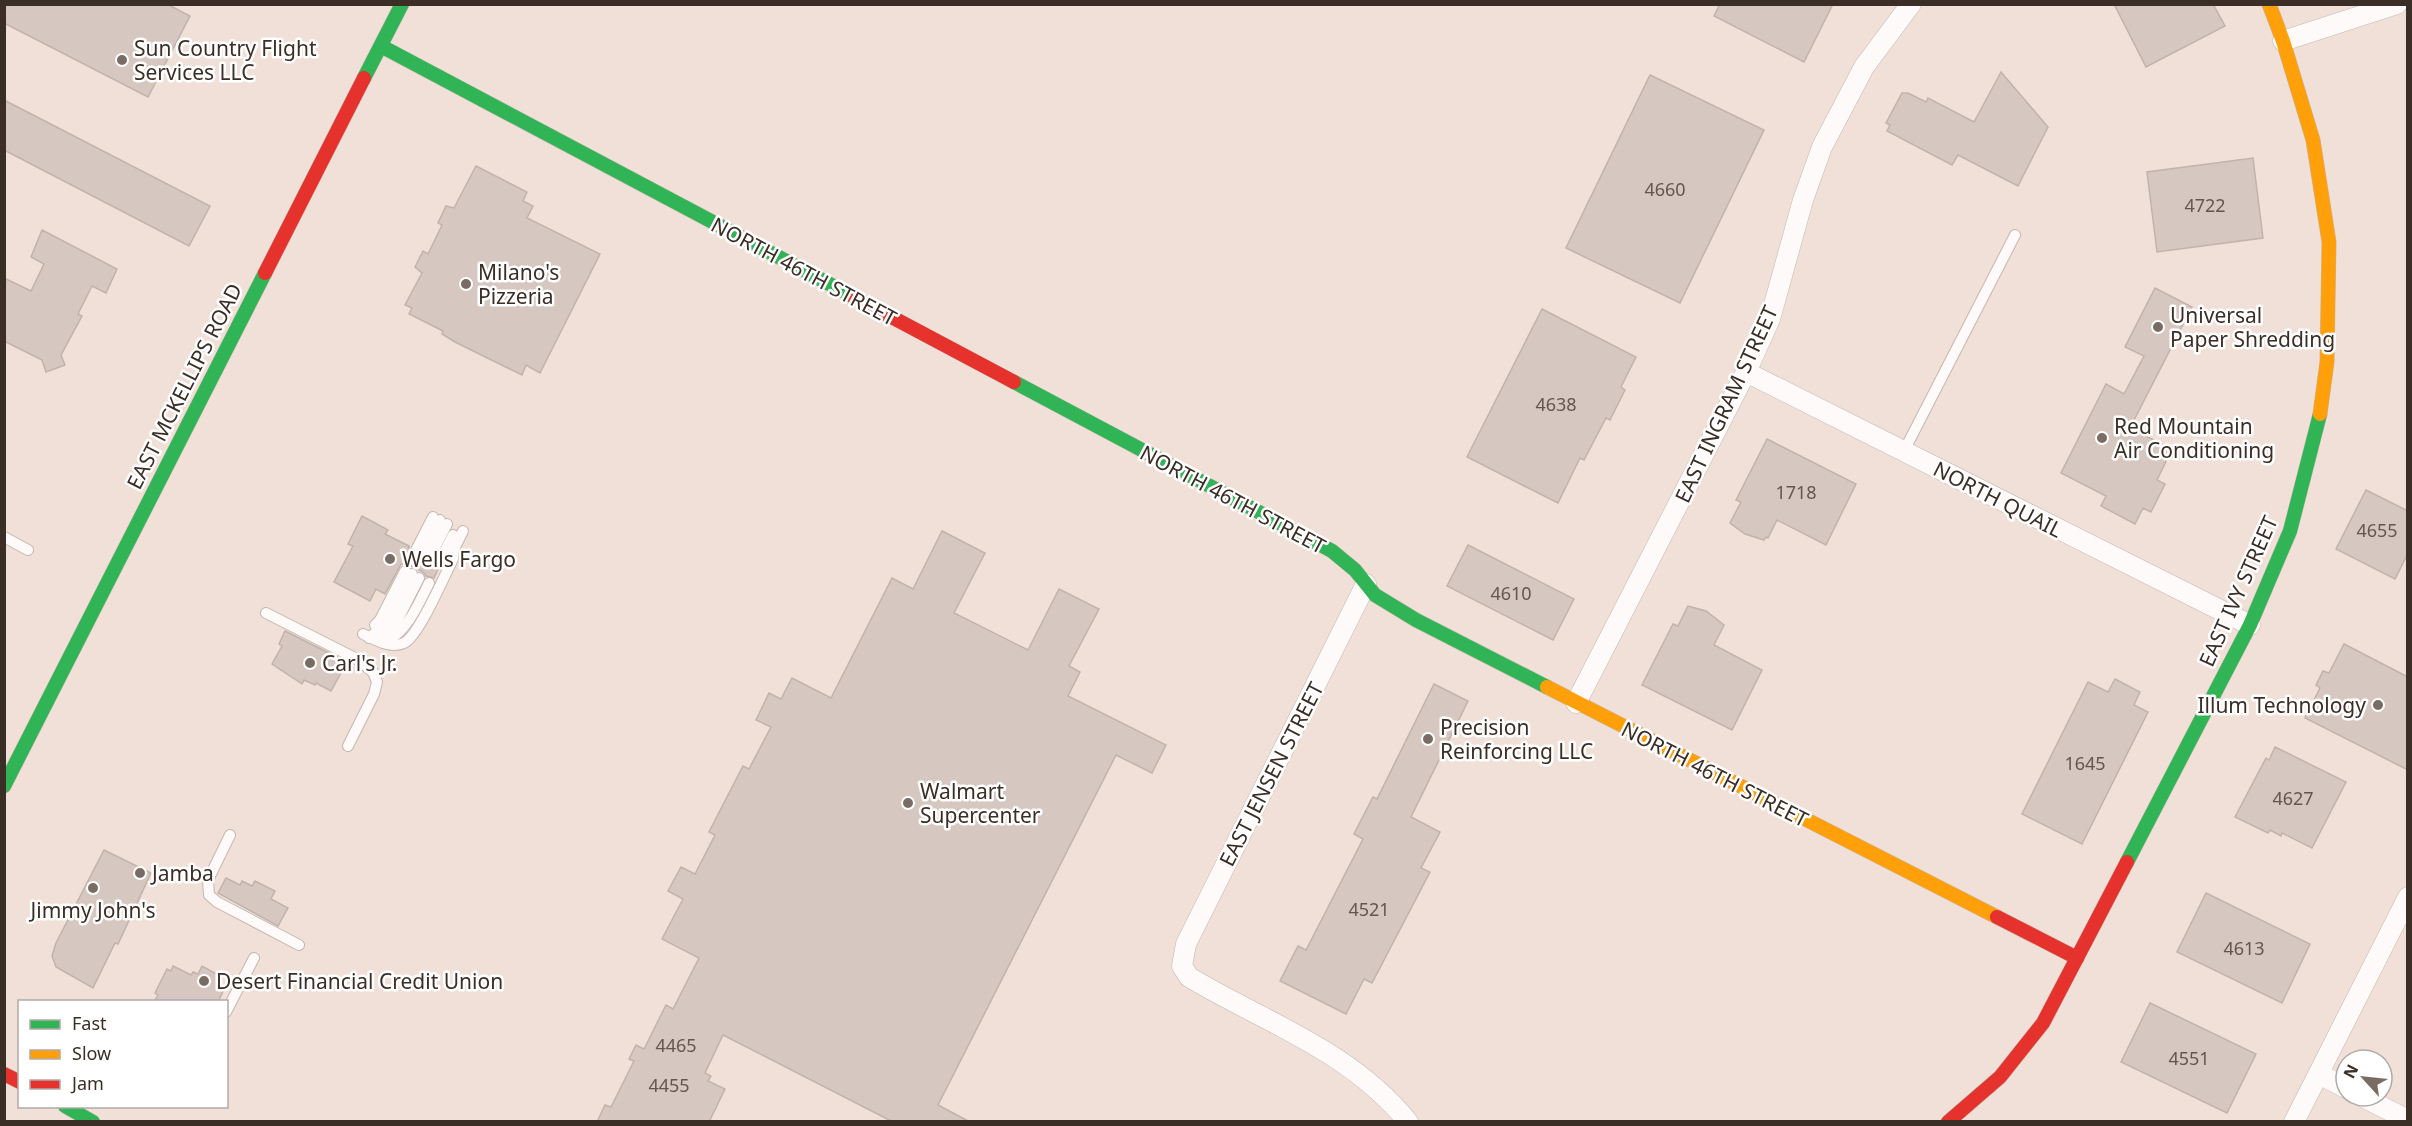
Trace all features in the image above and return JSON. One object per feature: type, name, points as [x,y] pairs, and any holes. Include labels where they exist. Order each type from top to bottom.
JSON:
[{"type":"street","name":"EAST MCKELLIPS ROAD","points":[[4,786],[402,4]]},
{"type":"street","name":"EAST INGRAM STREET","points":[[1576,704],[1746,372],[1770,319],[1803,200],[1822,147],[1864,67],[1911,4]]},
{"type":"street","name":"EAST IVY STREET","points":[[1948,1122],[1982,1096],[2014,1064],[2043,1023],[2250,625],[2290,531],[2320,413],[2327,362],[2329,242],[2313,140],[2283,41],[2269,4]]},
{"type":"street","points":[[2283,41],[2397,4]]},
{"type":"street","name":"NORTH 46TH STREET","points":[[381,46],[1332,551],[1355,570],[1374,595],[1416,620],[1576,704],[2077,958]]},
{"type":"street","name":"NORTH QUAIL","points":[[1746,372],[2250,625]]},
{"type":"street","name":"EAST JENSEN STREET","points":[[1366,584],[1186,944],[1182,966],[1189,977],[1284,1027],[1351,1068],[1408,1122]]},
{"type":"street","points":[[2294,1122],[2408,897]]},
{"type":"street","points":[[4,1074],[18,1081]]},
{"type":"street","points":[[2319,1074],[2334,1082]]},
{"type":"street","points":[[67,1108],[93,1122]]},
{"type":"street","points":[[2384,1108],[2408,1120]]},
{"type":"lane","points":[[1904,451],[2015,235]]},
{"type":"lane","points":[[448,524],[427,556],[448,524]]},
{"type":"lane","points":[[374,639],[404,643],[416,632],[453,559],[454,549],[448,524]]},
{"type":"lane","points":[[4,537],[28,550]]},
{"type":"lane","points":[[416,577],[395,625],[385,637],[374,639],[371,631],[416,577]]},
{"type":"lane","points":[[266,613],[357,659],[373,672],[377,682],[374,694],[348,746]]},
{"type":"lane","points":[[230,835],[208,880],[209,895],[217,902],[299,945]]},
{"type":"lane","points":[[228,1008],[254,958]]},
{"type":"building","name":"Sun Country Flight Services LLC","points":[[4,4],[167,4],[190,16],[148,97],[4,23]]},
{"type":"building","points":[[1720,4],[1833,4],[1804,62],[1714,16]]},
{"type":"building","points":[[2114,4],[2213,4],[2225,26],[2146,67]]},
{"type":"building","points":[[2001,72],[2048,127],[2018,186],[1958,155],[1952,165],[1887,131],[1890,125],[1886,123],[1902,93],[1908,93],[1926,102],[1928,98],[1974,122]]},
{"type":"building","points":[[1650,75],[1764,130],[1680,303],[1566,248]]},
{"type":"building","points":[[4,100],[210,206],[189,246],[4,150]]},
{"type":"building","points":[[2253,158],[2263,238],[2157,252],[2147,172]]},
{"type":"building","points":[[476,166],[527,192],[523,201],[533,206],[527,218],[600,254],[540,373],[526,365],[522,375],[455,342],[442,334],[443,331],[409,314],[412,308],[405,305],[422,273],[415,267],[423,251],[428,254],[442,225],[438,223],[446,206],[454,208]]},
{"type":"building","points":[[42,230],[117,269],[106,293],[92,286],[78,314],[82,316],[61,355],[65,365],[46,372],[42,360],[4,341],[4,278],[31,291],[44,264],[31,257]]},
{"type":"building","points":[[2155,288],[2192,307],[2130,428],[2172,449],[2157,480],[2165,484],[2151,512],[2143,508],[2135,524],[2101,506],[2106,496],[2061,473],[2106,384],[2124,394],[2144,356],[2125,347]]},
{"type":"building","points":[[1542,309],[1636,357],[1621,387],[1625,390],[1610,420],[1606,418],[1584,460],[1580,458],[1558,503],[1467,457]]},
{"type":"building","points":[[1767,439],[1856,484],[1826,545],[1777,520],[1768,538],[1764,540],[1745,534],[1730,523],[1741,502],[1736,500]]},
{"type":"building","points":[[2366,490],[2408,511],[2408,553],[2395,579],[2336,549]]},
{"type":"building","name":"Wells Fargo","points":[[362,516],[388,530],[385,534],[409,546],[412,556],[438,569],[434,578],[426,576],[408,564],[401,564],[385,594],[376,589],[370,601],[334,582],[353,546],[348,544]]},
{"type":"building","name":"Walmart Supercenter","points":[[942,531],[985,553],[954,613],[1028,650],[1059,589],[1099,609],[1069,666],[1080,672],[1068,696],[1166,745],[1152,773],[1116,755],[938,1105],[970,1122],[893,1122],[723,1035],[705,1073],[711,1076],[708,1081],[725,1089],[709,1122],[597,1122],[605,1105],[611,1107],[634,1061],[629,1059],[636,1045],[644,1049],[666,1005],[673,1009],[699,958],[662,939],[683,899],[668,891],[681,867],[695,874],[715,835],[709,832],[743,766],[749,769],[771,727],[756,720],[769,693],[781,699],[792,678],[831,698],[892,578],[913,589]]},
{"type":"building","points":[[1468,545],[1574,599],[1553,640],[1447,586]]},
{"type":"building","points":[[1688,606],[1706,611],[1724,625],[1714,645],[1762,670],[1732,730],[1642,685],[1673,624],[1678,626]]},
{"type":"building","name":"Carl's Jr.","points":[[285,631],[347,662],[331,691],[304,680],[302,684],[272,664],[282,646],[279,644]]},
{"type":"building","name":"Illum Technology","points":[[2344,644],[2408,677],[2408,770],[2305,718],[2320,688],[2316,685],[2323,671],[2329,673]]},
{"type":"building","points":[[2115,679],[2140,692],[2134,705],[2148,712],[2082,844],[2022,814],[2088,682],[2108,692]]},
{"type":"building","points":[[1434,684],[1468,701],[1411,817],[1440,832],[1421,868],[1430,872],[1372,983],[1364,979],[1346,1014],[1280,981],[1298,946],[1306,950],[1363,839],[1354,834],[1373,797],[1377,799]]},
{"type":"building","points":[[2275,747],[2346,782],[2312,848],[2282,833],[2281,836],[2270,830],[2268,833],[2235,817],[2266,758],[2269,760]]},
{"type":"building","points":[[104,850],[151,873],[118,944],[115,943],[93,988],[56,967],[52,956],[56,943]]},
{"type":"building","points":[[226,878],[240,885],[242,881],[252,886],[255,881],[275,891],[271,899],[288,908],[278,926],[218,893]]},
{"type":"building","points":[[2206,893],[2310,944],[2282,1003],[2177,952]]},
{"type":"building","points":[[173,966],[191,975],[193,972],[198,974],[202,966],[222,977],[219,984],[225,987],[219,1000],[155,1000],[158,995],[155,993],[167,969],[171,971]]},
{"type":"building","points":[[2150,1003],[2256,1054],[2227,1113],[2121,1062]]},
{"type":"traffic: fast","points":[[364,78],[402,4]]},
{"type":"traffic: fast","points":[[381,46],[854,297]]},
{"type":"traffic: fast","points":[[4,786],[265,273]]},
{"type":"traffic: fast","points":[[1014,382],[1332,551],[1355,570],[1375,595],[1416,620],[1547,687]]},
{"type":"traffic: fast","points":[[2127,862],[2250,625],[2290,531],[2320,414]]},
{"type":"traffic: fast","points":[[68,1108],[93,1122]]},
{"type":"traffic: slow","points":[[2269,4],[2283,41],[2313,140],[2329,242],[2327,362],[2320,414]]},
{"type":"traffic: slow","points":[[1547,687],[1997,917]]},
{"type":"traffic: jam","points":[[265,273],[364,78]]},
{"type":"traffic: jam","points":[[854,297],[1014,382]]},
{"type":"traffic: jam","points":[[1948,1122],[2000,1077],[2043,1023],[2127,862]]},
{"type":"traffic: jam","points":[[1997,917],[2077,958]]},
{"type":"traffic: jam","points":[[4,1074],[18,1081]]},
{"type":"place","name":"Sun Country Flight Services LLC","points":[[122,60]]},
{"type":"place","name":"Milano's Pizzeria","points":[[466,284]]},
{"type":"place","name":"Universal Paper Shredding","points":[[2158,327]]},
{"type":"place","name":"Red Mountain Air Conditioning","points":[[2102,438]]},
{"type":"place","name":"Wells Fargo","points":[[390,559]]},
{"type":"place","name":"Carl's Jr.","points":[[310,663]]},
{"type":"place","name":"Illum Technology","points":[[2378,705]]},
{"type":"place","name":"Precision Reinforcing LLC","points":[[1428,739]]},
{"type":"place","name":"Walmart Supercenter","points":[[908,803]]},
{"type":"place","name":"Jamba","points":[[140,873]]},
{"type":"place","name":"Jimmy John's","points":[[93,888]]},
{"type":"place","name":"Desert Financial Credit Union","points":[[204,981]]}]
